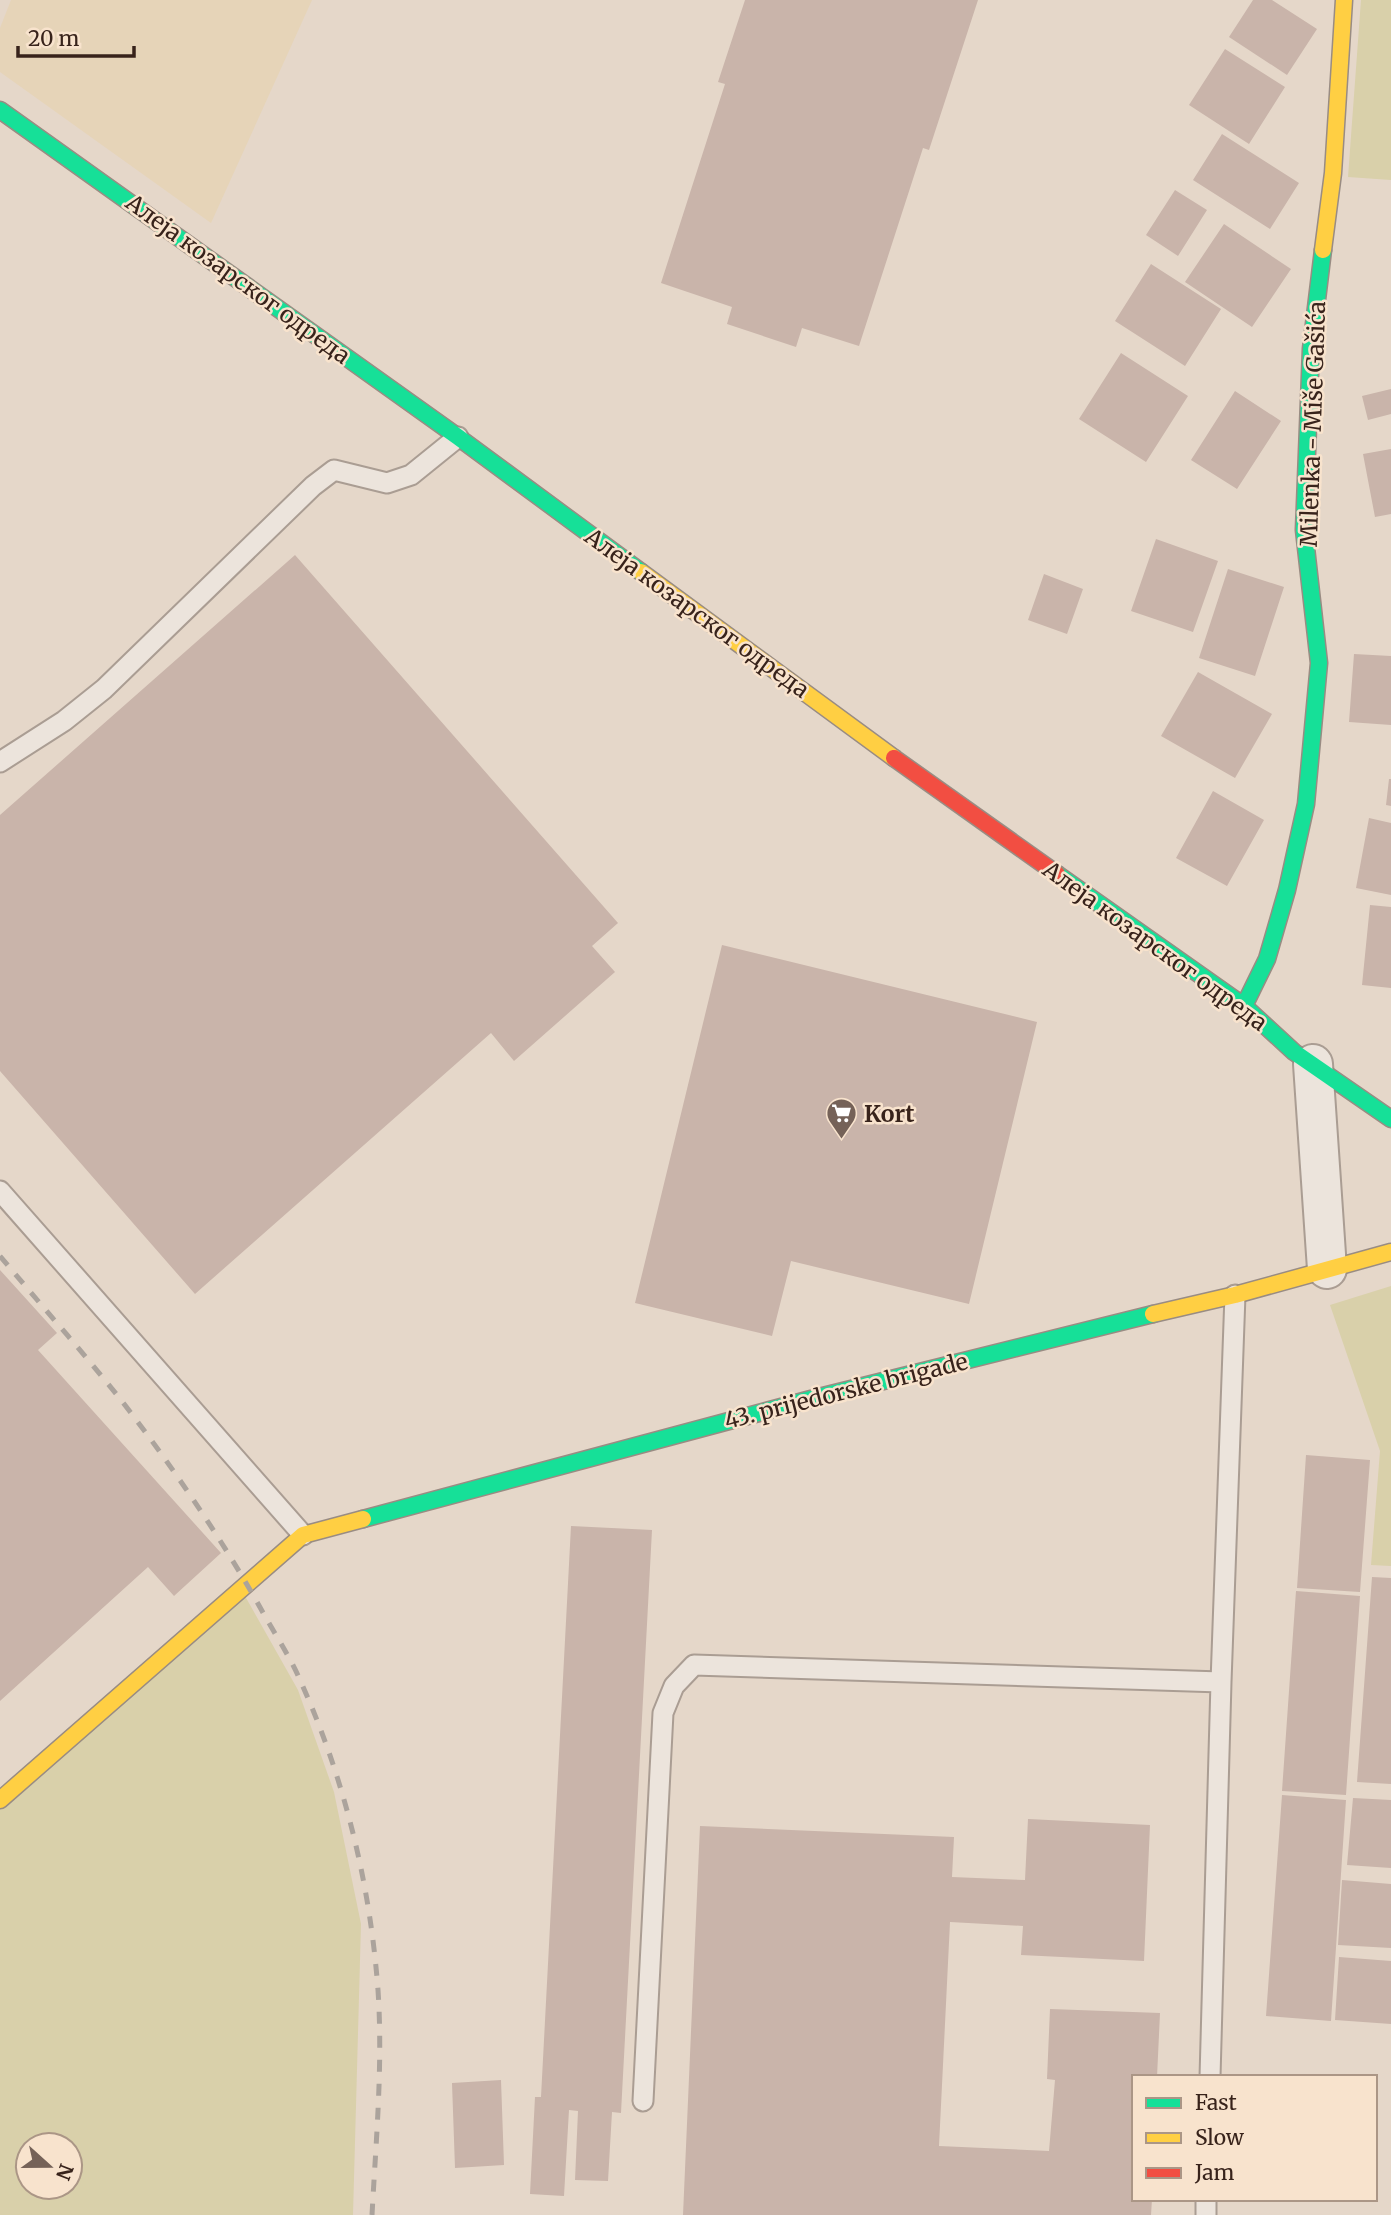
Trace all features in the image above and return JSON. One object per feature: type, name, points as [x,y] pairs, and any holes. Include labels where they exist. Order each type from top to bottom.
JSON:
[{"type":"street","name":"Milenka - Miše Gašića","points":[[1244,1006],[1267,959],[1287,890],[1306,804],[1319,663],[1304,530],[1311,363],[1333,173],[1345,0]]},
{"type":"street","name":"Алеја козарског одреда","points":[[0,110],[458,437],[919,777],[1244,1006],[1294,1052],[1391,1119]]},
{"type":"street","points":[[1313,1065],[1327,1269]]},
{"type":"street","name":"43. prijedorske brigade","points":[[303,1535],[824,1396],[1235,1294],[1391,1252]]},
{"type":"street","points":[[0,1800],[303,1535]]},
{"type":"lane","points":[[0,762],[64,722],[104,690],[313,486],[334,470],[387,483],[411,475],[458,437]]},
{"type":"lane","points":[[0,1191],[303,1535]]},
{"type":"lane","points":[[1210,2075],[1235,1294]]},
{"type":"lane","points":[[643,2101],[663,1713],[674,1686],[694,1665],[1222,1682]]},
{"type":"shaded area","points":[[11,0],[312,0],[211,223],[0,72],[0,28]]},
{"type":"shaded area","points":[[1361,0],[1391,0],[1391,180],[1348,177]]},
{"type":"shaded area","points":[[1391,1286],[1391,1566],[1371,1565],[1380,1451],[1330,1305]]},
{"type":"shaded area","points":[[241,1589],[298,1690],[334,1792],[361,1924],[353,2215],[0,2215],[0,1804]]},
{"type":"building","points":[[745,0],[978,0],[929,150],[923,148],[859,346],[802,328],[796,347],[727,324],[732,307],[661,283],[725,84],[718,82]]},
{"type":"building","points":[[1253,0],[1272,0],[1317,29],[1287,75],[1229,37]]},
{"type":"building","points":[[1225,49],[1285,87],[1249,144],[1189,105]]},
{"type":"building","points":[[1222,134],[1299,183],[1270,229],[1193,180]]},
{"type":"building","points":[[1175,190],[1207,210],[1178,256],[1146,235]]},
{"type":"building","points":[[1224,224],[1291,269],[1252,327],[1185,282]]},
{"type":"building","points":[[1151,264],[1221,309],[1185,366],[1115,321]]},
{"type":"building","points":[[1121,353],[1188,396],[1146,462],[1079,419]]},
{"type":"building","points":[[1391,389],[1391,414],[1368,420],[1362,396]]},
{"type":"building","points":[[1235,391],[1281,421],[1237,489],[1191,460]]},
{"type":"building","points":[[1391,449],[1391,514],[1375,517],[1363,454]]},
{"type":"building","points":[[1156,539],[1218,561],[1193,632],[1131,611]]},
{"type":"building","points":[[295,555],[618,923],[592,946],[615,972],[514,1061],[491,1033],[195,1294],[0,1071],[0,815]]},
{"type":"building","points":[[1228,569],[1284,587],[1255,676],[1199,658]]},
{"type":"building","points":[[1044,574],[1083,589],[1067,634],[1028,620]]},
{"type":"building","points":[[1354,654],[1391,656],[1391,725],[1349,722]]},
{"type":"building","points":[[1198,672],[1272,714],[1235,778],[1161,736]]},
{"type":"building","points":[[1391,779],[1391,806],[1386,805]]},
{"type":"building","points":[[1213,791],[1264,820],[1227,886],[1176,858]]},
{"type":"building","points":[[1369,818],[1391,823],[1391,895],[1356,888]]},
{"type":"building","points":[[1370,905],[1391,907],[1391,988],[1362,985]]},
{"type":"building","name":"Kort","points":[[722,945],[1037,1022],[969,1304],[791,1261],[772,1336],[635,1303]]},
{"type":"building","points":[[0,1270],[57,1333],[38,1350],[221,1553],[174,1596],[148,1567],[0,1701]]},
{"type":"building","points":[[1306,1455],[1370,1460],[1360,1592],[1297,1588]]},
{"type":"building","points":[[571,1526],[652,1530],[621,2113],[612,2112],[608,2181],[575,2180],[578,2111],[569,2110],[564,2196],[530,2194],[535,2097],[541,2097]]},
{"type":"building","points":[[1372,1577],[1391,1578],[1391,1784],[1357,1782]]},
{"type":"building","points":[[1296,1591],[1360,1596],[1346,1795],[1282,1791]]},
{"type":"building","points":[[1282,1795],[1346,1800],[1331,2021],[1266,2016]]},
{"type":"building","points":[[1353,1798],[1391,1800],[1391,1868],[1347,1865]]},
{"type":"building","points":[[1028,1819],[1150,1825],[1144,1961],[1021,1955],[1023,1926],[950,1922],[939,2146],[1049,2151],[1055,2080],[1047,2079],[1050,2009],[1160,2013],[1157,2075],[1132,2075],[1132,2201],[1152,2201],[1151,2215],[683,2215],[700,1826],[954,1837],[952,1877],[1025,1880]]},
{"type":"building","points":[[1342,1880],[1391,1884],[1391,1948],[1338,1945]]},
{"type":"building","points":[[1339,1957],[1391,1961],[1391,2024],[1335,2020]]},
{"type":"building","points":[[501,2080],[504,2165],[455,2168],[452,2083]]},
{"type":"railway","points":[[0,1256],[121,1400],[179,1479],[234,1563],[284,1649],[316,1717],[330,1754],[352,1831],[369,1910],[374,1950],[380,2046],[372,2215]]},
{"type":"traffic: fast","points":[[0,110],[458,437],[641,572]]},
{"type":"traffic: fast","points":[[1244,1006],[1267,959],[1287,890],[1306,804],[1319,663],[1304,530],[1311,349],[1323,250]]},
{"type":"traffic: fast","points":[[1057,874],[1244,1006],[1294,1052],[1391,1119]]},
{"type":"traffic: fast","points":[[363,1519],[811,1399],[1153,1314]]},
{"type":"traffic: slow","points":[[1323,250],[1333,173],[1344,0]]},
{"type":"traffic: slow","points":[[641,572],[894,758]]},
{"type":"traffic: slow","points":[[1153,1314],[1235,1295],[1391,1252]]},
{"type":"traffic: slow","points":[[0,1800],[303,1535],[363,1519]]},
{"type":"traffic: jam","points":[[894,758],[1057,874]]},
{"type":"place","name":"Kort","points":[[841,1141]]}]
